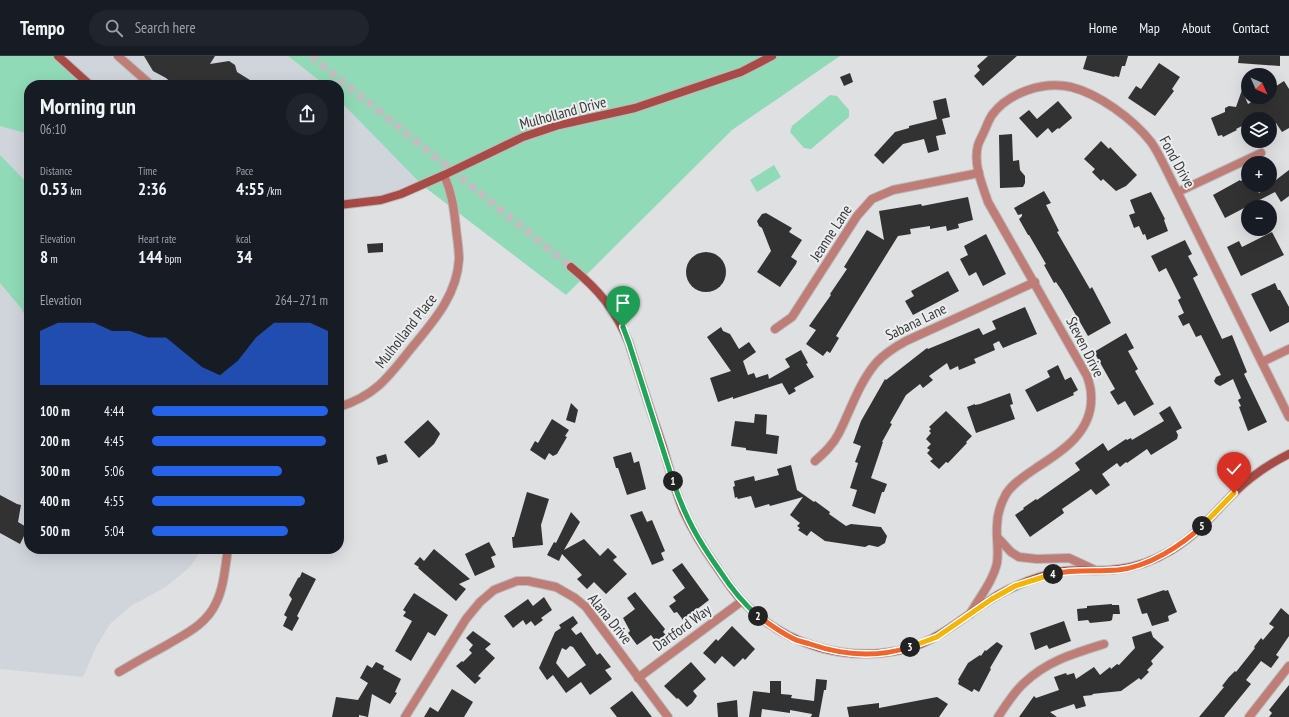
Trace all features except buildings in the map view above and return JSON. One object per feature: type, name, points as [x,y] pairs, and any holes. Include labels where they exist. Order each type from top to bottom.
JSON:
[{"type":"main road","points":[[58,56],[84,80]]},
{"type":"main road","name":"Mulholland Drive","points":[[344,204],[381,200],[401,194],[529,135],[559,125],[635,108],[741,72],[772,56]]},
{"type":"main road","points":[[571,267],[586,279],[607,302],[623,327],[684,512],[702,546],[742,601],[774,628],[794,639],[828,650],[851,654],[881,653],[908,648],[937,637],[992,599],[1015,586],[1064,571],[1119,570],[1146,562],[1170,551],[1192,536],[1255,474],[1289,454]]},
{"type":"street","points":[[118,56],[145,80]]},
{"type":"street","name":"Fond Drive","points":[[978,173],[978,146],[993,114],[1003,104],[1031,89],[1058,85],[1083,91],[1106,102],[1125,116],[1151,142],[1164,165],[1289,417]]},
{"type":"street","points":[[1178,192],[1261,153]]},
{"type":"street","name":"Steven Drive","points":[[970,614],[996,568],[998,538],[996,527],[999,512],[1006,494],[1026,475],[1076,440],[1085,425],[1090,409],[1092,394],[1087,376],[1035,282],[988,202],[978,173]]},
{"type":"street","name":"Jeanne Lane","points":[[775,329],[792,317],[857,216],[872,199],[893,190],[978,173]]},
{"type":"street","name":"Mulholland Place","points":[[344,405],[358,401],[382,384],[436,318],[445,305],[451,292],[456,277],[458,248],[453,201],[450,188],[444,175]]},
{"type":"street","name":"Sabana Lane","points":[[815,461],[829,448],[839,434],[860,386],[876,363],[887,352],[906,341],[1035,282]]},
{"type":"street","points":[[1262,362],[1289,349]]},
{"type":"street","points":[[998,538],[1018,557],[1037,559],[1069,558],[1095,570]]},
{"type":"street","points":[[119,672],[165,642],[201,624],[210,614],[221,590],[227,554]]},
{"type":"street","name":"Alana Drive","points":[[405,717],[466,620],[480,602],[494,590],[517,581],[528,581],[556,587],[586,607],[668,717]]},
{"type":"street","name":"Dartford Way","points":[[638,678],[742,601]]},
{"type":"street","points":[[998,717],[1023,683],[1039,670],[1057,660],[1104,644]]},
{"type":"street","points":[[1249,717],[1289,666]]},
{"type":"shaded area","points":[[0,56],[24,80],[24,554],[199,554],[190,567],[167,586],[131,606],[110,624],[96,647],[83,677],[0,669]]},
{"type":"shaded area","points":[[58,56],[288,56],[319,80],[84,80]]},
{"type":"shaded area","points":[[344,105],[422,185],[401,194],[344,204]]},
{"type":"green space","points":[[0,56],[58,56],[84,80],[24,80],[24,133],[0,126]]},
{"type":"green space","points":[[288,56],[840,56],[732,130],[566,295],[422,185],[344,105],[344,80],[319,80]]},
{"type":"green space","points":[[830,95],[837,96],[849,110],[849,117],[811,149],[804,148],[790,132],[792,126]]},
{"type":"green space","points":[[0,155],[24,180],[24,314],[0,283]]},
{"type":"green space","points":[[774,165],[781,177],[757,192],[750,180]]},
{"type":"tunnel","points":[[311,56],[341,80]]},
{"type":"tunnel","points":[[344,83],[571,267]]},
{"type":"route","points":[[623,327],[684,512],[702,546],[742,601],[754,612],[774,628],[794,639],[828,650],[851,654],[881,653],[908,648],[937,637],[992,599],[1015,586],[1064,571],[1119,570],[1146,562],[1170,551],[1192,536],[1234,493]]}]
